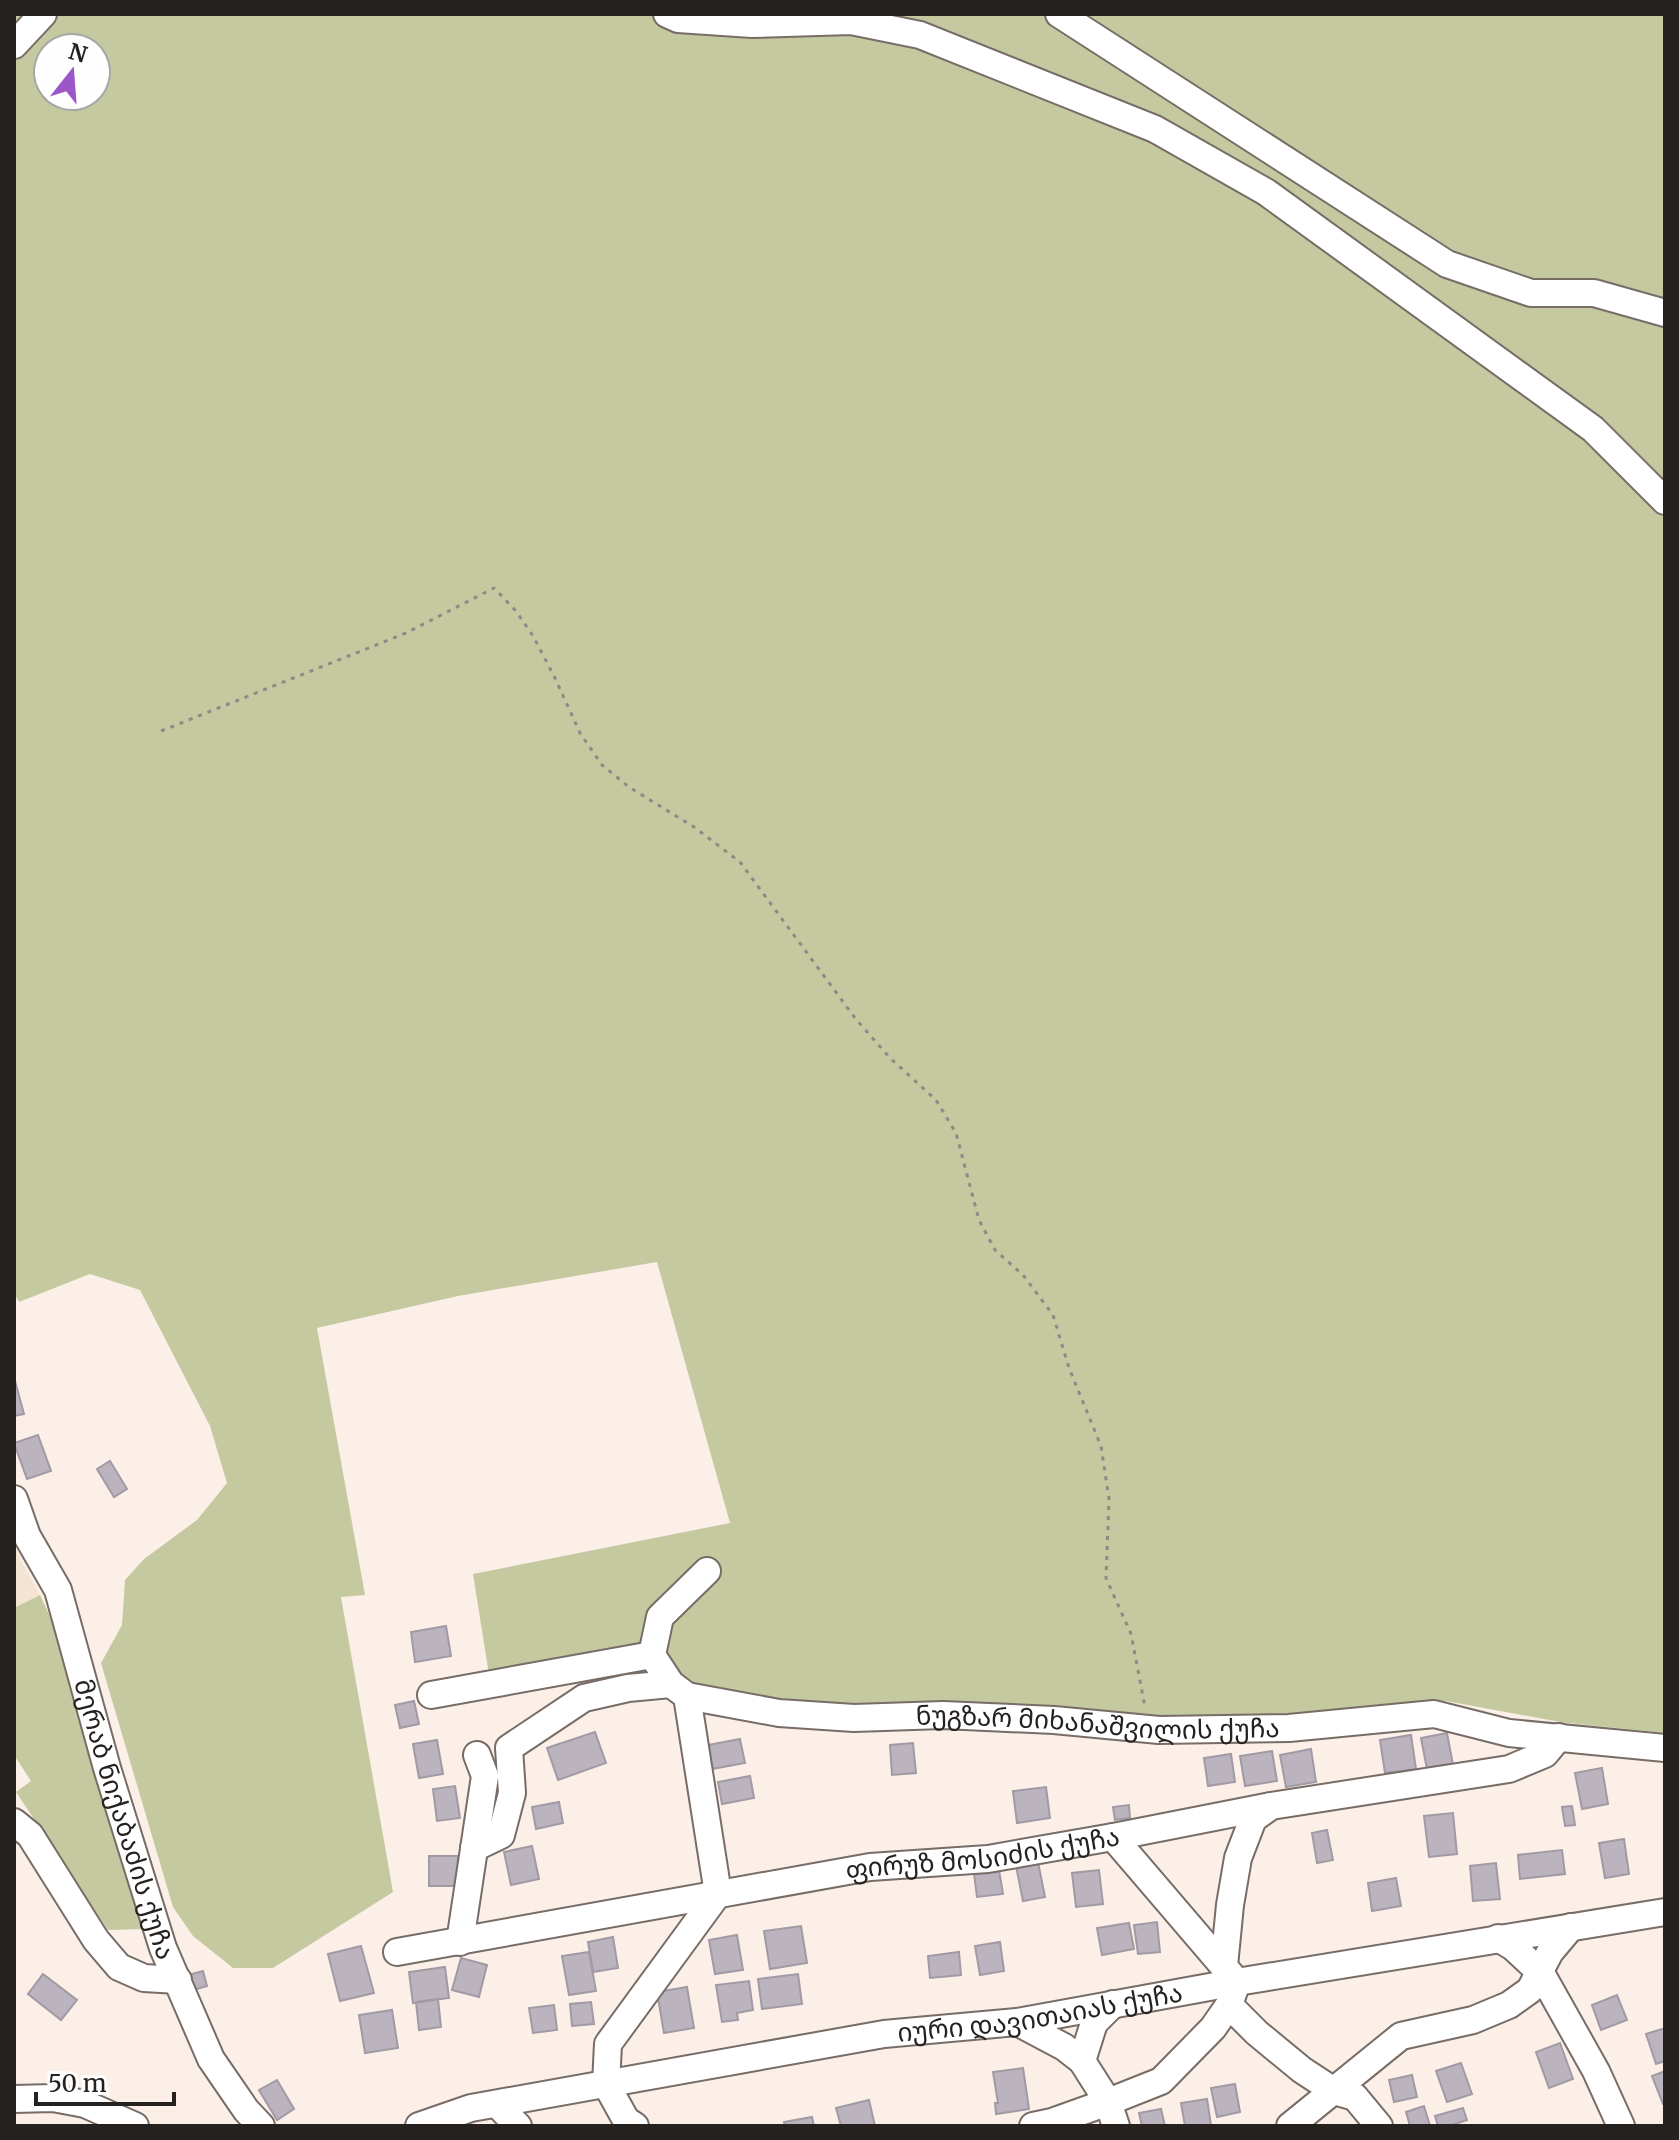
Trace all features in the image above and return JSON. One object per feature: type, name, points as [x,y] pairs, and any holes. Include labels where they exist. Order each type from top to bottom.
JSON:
[{"type":"street","points":[[14,45],[43,14]]},
{"type":"street","points":[[667,14],[678,19],[752,24],[851,21],[920,35],[1155,129],[1266,192],[1581,420],[1665,501]]},
{"type":"street","points":[[1059,14],[1447,264],[1531,293],[1594,293],[1665,313]]},
{"type":"street","name":"მერაბ ნიქაბაძის ქუჩა","points":[[14,1499],[21,1535],[58,1590],[107,1768],[163,1948],[211,2059],[246,2110],[261,2126]]},
{"type":"street","points":[[635,2126],[626,2120],[606,2084],[608,2044],[717,1895],[679,1690],[652,1655],[660,1617],[707,1571]]},
{"type":"street","points":[[431,1695],[652,1655]]},
{"type":"street","name":"ნუგზარ მიხანაშვილის ქუჩა","points":[[474,1848],[501,1835],[512,1793],[509,1748],[584,1698],[628,1688],[679,1690],[779,1713],[854,1718],[943,1715],[1054,1720],[1159,1730],[1289,1728],[1434,1714],[1509,1733],[1665,1748]]},
{"type":"street","name":"ფირუზ მოსიძის ქუჩა","points":[[397,1952],[870,1867],[988,1859],[1271,1806],[1509,1769],[1545,1754],[1559,1737]]},
{"type":"street","points":[[460,1942],[485,1776],[477,1755]]},
{"type":"street","points":[[1033,2126],[1112,2114],[1161,2081],[1213,2028],[1230,1984],[1230,1905],[1238,1858],[1253,1819],[1271,1806]]},
{"type":"street","points":[[14,1822],[30,1835],[96,1940],[119,1967],[144,1978],[178,1980]]},
{"type":"street","points":[[1113,1837],[1230,1984],[1257,2033],[1334,2091],[1355,2097],[1379,2126]]},
{"type":"street","name":"იური დავითაიას ქუჩა","points":[[419,2126],[471,2108],[884,2034],[1017,2022],[1665,1912]]},
{"type":"street","points":[[1290,2126],[1401,2036],[1473,2020],[1509,2005],[1530,1990],[1550,1952],[1571,1927]]},
{"type":"street","points":[[1498,1938],[1513,1947],[1541,1973],[1596,2071],[1621,2126]]},
{"type":"street","points":[[1082,2061],[1094,2023],[1113,2004]]},
{"type":"street","points":[[1017,2022],[1064,2047],[1082,2061],[1112,2114]]},
{"type":"street","points":[[14,2099],[53,2098],[85,2104],[135,2126]]},
{"type":"street","points":[[497,2104],[518,2126]]},
{"type":"path","points":[[161,731],[406,633],[494,588],[516,611],[533,636],[580,733],[602,765],[629,787],[694,827],[740,862],[855,1018],[890,1058],[936,1100],[956,1133],[979,1220],[995,1250],[1023,1275],[1053,1315],[1069,1368],[1101,1446],[1109,1499],[1106,1578],[1131,1634],[1144,1703],[1159,1730]]},
{"type":"shaded area","points":[[14,1543],[40,1595],[14,1608]]},
{"type":"green space","points":[[14,14],[1665,14],[1665,1733],[1560,1722],[1446,1701],[1175,1723],[965,1708],[798,1701],[718,1689],[681,1679],[667,1662],[490,1681],[473,1574],[730,1523],[657,1262],[458,1296],[317,1328],[365,1595],[341,1597],[393,1892],[273,1968],[233,1968],[193,1936],[173,1907],[101,1663],[122,1625],[125,1580],[144,1559],[197,1520],[227,1483],[210,1426],[140,1290],[90,1274],[19,1302],[14,1293]]},
{"type":"green space","points":[[40,1595],[64,1647],[146,1929],[108,1930],[16,1792],[31,1781],[14,1755],[14,1608]]},
{"type":"building","points":[[14,1377],[24,1414],[14,1416]]},
{"type":"building","points":[[38,1435],[51,1471],[27,1479],[14,1443]]},
{"type":"building","points":[[110,1461],[127,1489],[114,1497],[97,1469]]},
{"type":"building","points":[[446,1626],[451,1656],[415,1662],[411,1632]]},
{"type":"building","points":[[414,1701],[419,1724],[400,1728],[395,1705]]},
{"type":"building","points":[[595,1732],[606,1763],[558,1780],[547,1748]]},
{"type":"building","points":[[1447,1733],[1453,1765],[1427,1769],[1421,1738]]},
{"type":"building","points":[[1411,1735],[1416,1769],[1385,1773],[1380,1740]]},
{"type":"building","points":[[740,1739],[745,1763],[712,1769],[708,1745]]},
{"type":"building","points":[[437,1740],[443,1774],[419,1778],[413,1744]]},
{"type":"building","points":[[913,1743],[916,1773],[892,1775],[890,1745]]},
{"type":"building","points":[[1311,1749],[1316,1782],[1286,1787],[1280,1755]]},
{"type":"building","points":[[1272,1751],[1277,1781],[1245,1786],[1240,1756]]},
{"type":"building","points":[[1231,1754],[1235,1782],[1208,1786],[1204,1758]]},
{"type":"building","points":[[1602,1768],[1608,1804],[1582,1809],[1575,1773]]},
{"type":"building","points":[[750,1776],[754,1798],[722,1804],[718,1782]]},
{"type":"building","points":[[455,1786],[460,1818],[437,1821],[433,1789]]},
{"type":"building","points":[[1046,1787],[1050,1818],[1017,1823],[1013,1791]]},
{"type":"building","points":[[559,1802],[563,1823],[536,1829],[532,1807]]},
{"type":"building","points":[[1129,1805],[1130,1818],[1115,1820],[1113,1807]]},
{"type":"building","points":[[1572,1806],[1575,1825],[1565,1826],[1562,1807]]},
{"type":"building","points":[[1453,1813],[1457,1854],[1429,1857],[1424,1816]]},
{"type":"building","points":[[1327,1830],[1333,1860],[1317,1863],[1312,1833]]},
{"type":"building","points":[[1624,1839],[1629,1874],[1605,1878],[1599,1843]]},
{"type":"building","points":[[532,1846],[539,1879],[511,1885],[504,1852]]},
{"type":"building","points":[[1562,1850],[1565,1874],[1520,1879],[1518,1855]]},
{"type":"building","points":[[429,1856],[458,1856],[458,1886],[429,1886]]},
{"type":"building","points":[[1038,1862],[1045,1897],[1023,1901],[1016,1866]]},
{"type":"building","points":[[1496,1863],[1500,1899],[1473,1901],[1470,1866]]},
{"type":"building","points":[[999,1870],[1003,1894],[977,1897],[974,1873]]},
{"type":"building","points":[[1099,1870],[1103,1904],[1076,1907],[1072,1873]]},
{"type":"building","points":[[1396,1878],[1401,1906],[1372,1911],[1368,1883]]},
{"type":"building","points":[[1157,1922],[1160,1952],[1138,1954],[1134,1925]]},
{"type":"building","points":[[1129,1923],[1134,1949],[1102,1955],[1097,1928]]},
{"type":"building","points":[[801,1926],[807,1963],[770,1969],[764,1931]]},
{"type":"building","points":[[737,1935],[743,1970],[715,1974],[709,1940]]},
{"type":"building","points":[[613,1937],[618,1968],[593,1972],[588,1942]]},
{"type":"building","points":[[1000,1942],[1004,1971],[980,1975],[975,1946]]},
{"type":"building","points":[[361,1946],[374,1993],[340,2001],[328,1954]]},
{"type":"building","points":[[589,1952],[596,1991],[569,1995],[562,1956]]},
{"type":"building","points":[[959,1952],[961,1975],[930,1978],[928,1956]]},
{"type":"building","points":[[461,1958],[487,1965],[479,1997],[452,1990]]},
{"type":"building","points":[[445,1967],[449,1998],[413,2003],[409,1972]]},
{"type":"building","points":[[203,1971],[207,1986],[186,1992],[181,1977]]},
{"type":"building","points":[[43,1974],[77,2000],[61,2020],[28,1994]]},
{"type":"building","points":[[798,1974],[802,2004],[762,2009],[758,1979]]},
{"type":"building","points":[[749,1981],[753,2010],[737,2013],[738,2020],[722,2022],[716,1985]]},
{"type":"building","points":[[687,1987],[694,2028],[664,2033],[657,1992]]},
{"type":"building","points":[[1617,1995],[1627,2020],[1601,2030],[1592,2005]]},
{"type":"building","points":[[438,1999],[441,2027],[419,2030],[416,2002]]},
{"type":"building","points":[[591,2002],[594,2024],[572,2026],[570,2004]]},
{"type":"building","points":[[554,2005],[557,2030],[533,2033],[529,2008]]},
{"type":"building","points":[[392,2010],[398,2048],[365,2053],[359,2015]]},
{"type":"building","points":[[1665,2028],[1665,2061],[1656,2064],[1646,2034]]},
{"type":"building","points":[[1560,2043],[1573,2079],[1549,2088],[1536,2052]]},
{"type":"building","points":[[1461,2063],[1472,2094],[1447,2102],[1436,2071]]},
{"type":"building","points":[[1023,2068],[1029,2109],[996,2114],[995,2103],[998,2103],[993,2072]]},
{"type":"building","points":[[1665,2071],[1665,2104],[1663,2104],[1652,2076]]},
{"type":"building","points":[[1412,2075],[1417,2097],[1394,2102],[1389,2080]]},
{"type":"building","points":[[277,2080],[294,2109],[277,2120],[259,2090]]},
{"type":"building","points":[[1235,2084],[1240,2112],[1217,2117],[1211,2088]]},
{"type":"building","points":[[1207,2099],[1211,2125],[1185,2126],[1181,2103]]},
{"type":"building","points":[[869,2100],[875,2126],[841,2126],[836,2108]]},
{"type":"building","points":[[1424,2106],[1430,2126],[1410,2126],[1406,2112]]},
{"type":"building","points":[[1463,2108],[1467,2120],[1438,2126],[1435,2116]]},
{"type":"building","points":[[1161,2109],[1165,2126],[1142,2126],[1139,2113]]},
{"type":"building","points":[[812,2117],[814,2126],[785,2126],[784,2122]]}]
